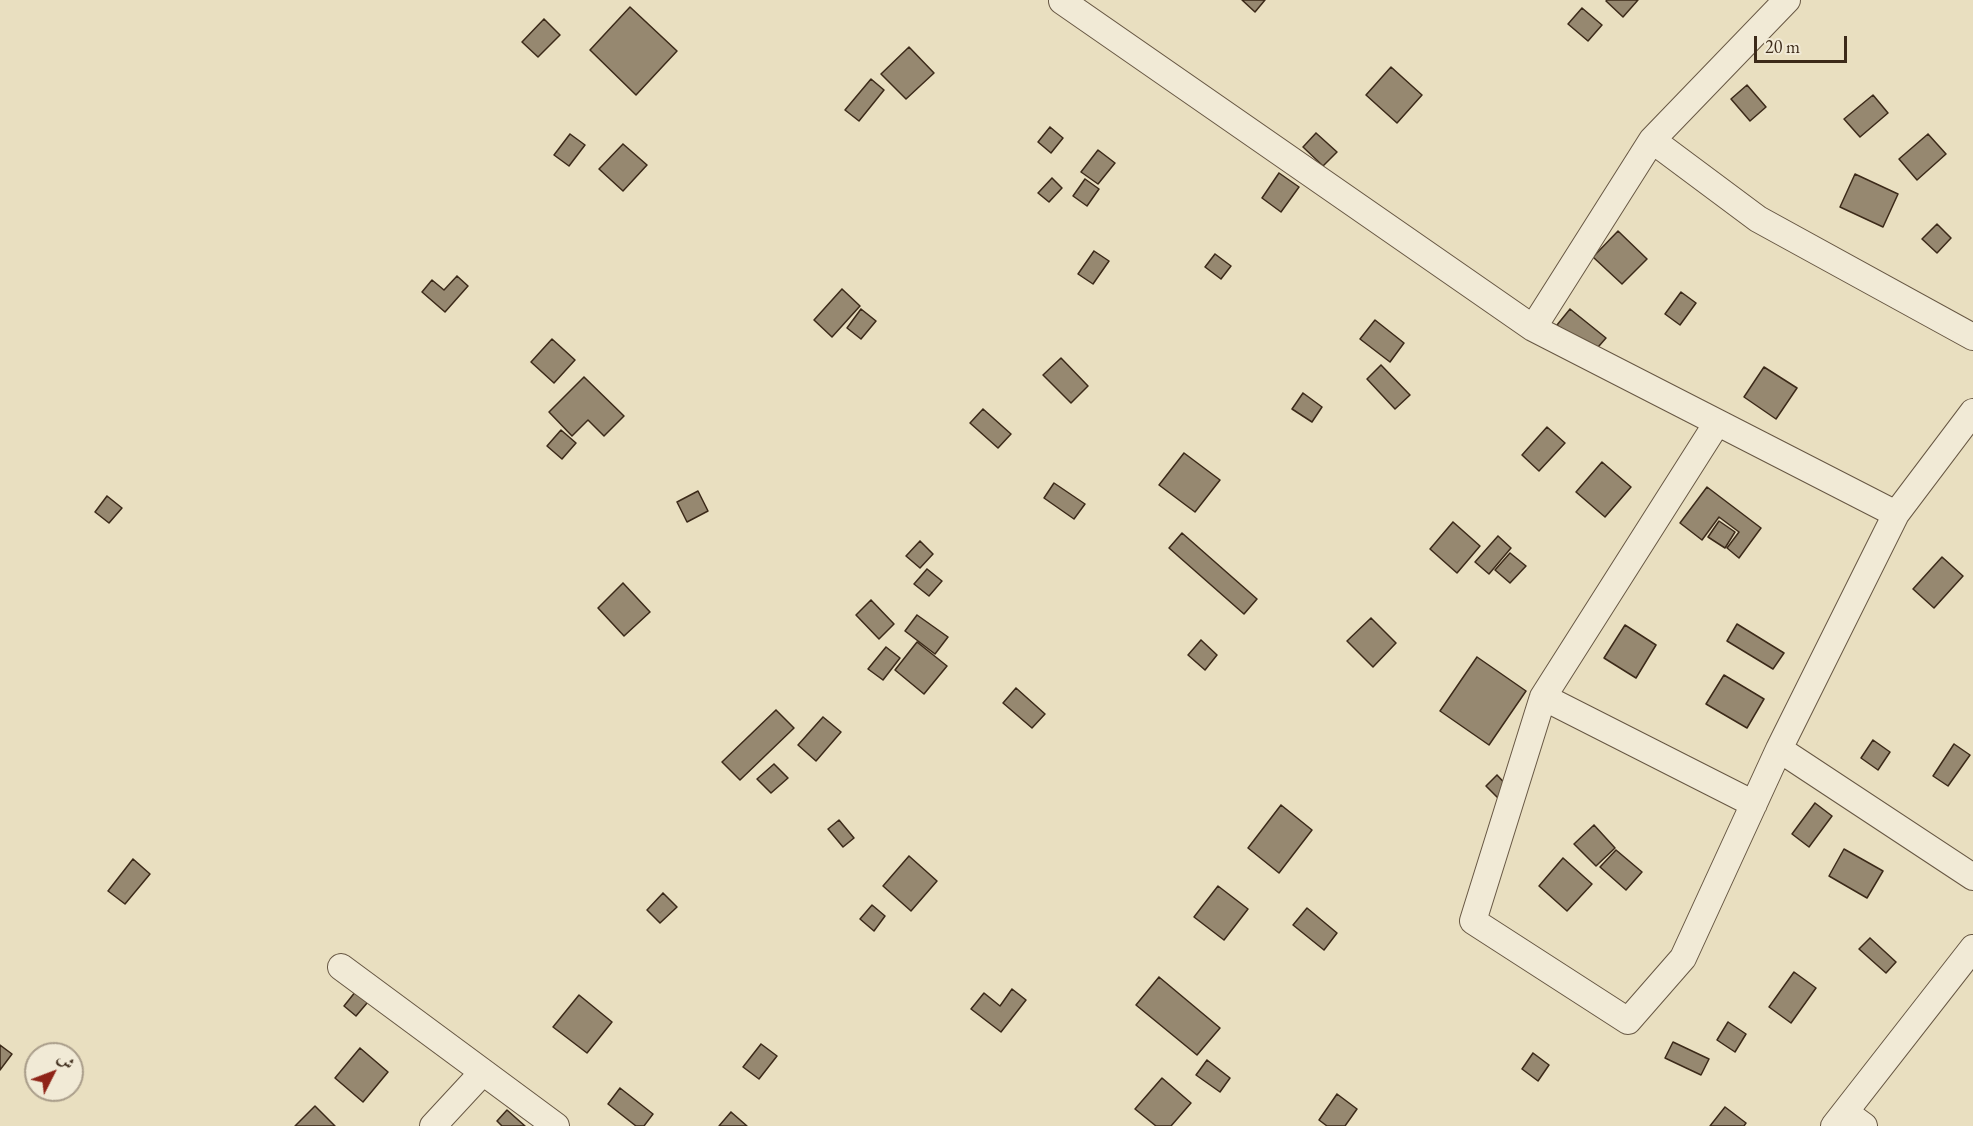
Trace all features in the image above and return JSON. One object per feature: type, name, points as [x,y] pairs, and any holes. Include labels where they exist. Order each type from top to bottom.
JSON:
[{"type":"street","points":[[1533,328],[1652,140],[1787,0]]},
{"type":"street","points":[[1062,1],[1533,328],[1896,514]]},
{"type":"street","points":[[1652,140],[1758,219],[1973,337]]},
{"type":"street","points":[[1717,423],[1543,697],[1473,921],[1628,1022],[1683,958],[1779,749],[1896,514],[1973,412]]},
{"type":"street","points":[[1543,697],[1754,804]]},
{"type":"street","points":[[1779,749],[1973,877]]},
{"type":"street","points":[[1848,1121],[1973,948]]},
{"type":"street","points":[[341,967],[556,1126]]},
{"type":"street","points":[[434,1126],[483,1072]]},
{"type":"building","points":[[1242,0],[1265,0],[1255,12]]},
{"type":"building","points":[[1607,0],[1638,0],[1623,17]]},
{"type":"building","points":[[630,7],[677,51],[636,95],[590,50]]},
{"type":"building","points":[[1582,8],[1602,25],[1588,41],[1568,24]]},
{"type":"building","points":[[544,19],[560,35],[538,57],[522,42]]},
{"type":"building","points":[[909,47],[934,73],[906,99],[881,74]]},
{"type":"building","points":[[1391,67],[1422,95],[1397,123],[1366,95]]},
{"type":"building","points":[[871,79],[884,90],[859,121],[845,110]]},
{"type":"building","points":[[1747,85],[1766,107],[1750,121],[1731,99]]},
{"type":"building","points":[[1873,95],[1888,113],[1860,137],[1844,119]]},
{"type":"building","points":[[1050,127],[1063,138],[1051,153],[1038,142]]},
{"type":"building","points":[[1316,133],[1337,152],[1323,166],[1303,147]]},
{"type":"building","points":[[570,134],[585,145],[569,166],[554,155]]},
{"type":"building","points":[[1928,134],[1946,154],[1917,180],[1899,159]]},
{"type":"building","points":[[623,144],[647,165],[623,191],[599,169]]},
{"type":"building","points":[[1098,150],[1115,163],[1098,184],[1081,172]]},
{"type":"building","points":[[1279,173],[1299,187],[1281,212],[1262,198]]},
{"type":"building","points":[[1855,174],[1898,194],[1883,227],[1840,207]]},
{"type":"building","points":[[1052,178],[1062,188],[1049,202],[1038,193]]},
{"type":"building","points":[[1085,179],[1099,189],[1087,206],[1073,196]]},
{"type":"building","points":[[1937,224],[1951,238],[1937,253],[1922,239]]},
{"type":"building","points":[[1618,231],[1647,259],[1622,284],[1593,257]]},
{"type":"building","points":[[1094,251],[1109,261],[1093,284],[1078,274]]},
{"type":"building","points":[[1215,254],[1231,266],[1221,279],[1205,267]]},
{"type":"building","points":[[457,276],[468,286],[445,312],[422,292],[432,280],[444,290]]},
{"type":"building","points":[[842,289],[860,306],[832,337],[814,320]]},
{"type":"building","points":[[1681,292],[1696,303],[1680,325],[1665,314]]},
{"type":"building","points":[[861,309],[876,321],[861,339],[847,328]]},
{"type":"building","points":[[1570,309],[1606,338],[1592,354],[1557,325]]},
{"type":"building","points":[[1375,320],[1404,343],[1390,362],[1360,339]]},
{"type":"building","points":[[552,339],[575,360],[554,383],[531,362]]},
{"type":"building","points":[[1061,358],[1088,386],[1071,403],[1043,375]]},
{"type":"building","points":[[1381,365],[1410,395],[1395,409],[1367,379]]},
{"type":"building","points":[[1764,367],[1797,388],[1776,419],[1744,397]]},
{"type":"building","points":[[584,377],[624,416],[604,436],[588,420],[572,436],[549,412]]},
{"type":"building","points":[[1303,393],[1322,407],[1312,422],[1292,409]]},
{"type":"building","points":[[983,409],[1011,434],[998,448],[970,423]]},
{"type":"building","points":[[1547,427],[1565,443],[1539,471],[1522,455]]},
{"type":"building","points":[[561,430],[576,443],[562,459],[547,446]]},
{"type":"building","points":[[1184,453],[1220,480],[1195,512],[1159,485]]},
{"type":"building","points":[[1602,462],[1631,487],[1605,517],[1576,492]]},
{"type":"building","points":[[1054,483],[1085,504],[1074,519],[1044,498]]},
{"type":"building","points":[[1707,487],[1761,528],[1739,558],[1727,548],[1739,532],[1719,517],[1702,540],[1680,523]]},
{"type":"building","points":[[698,491],[708,511],[687,522],[677,502]]},
{"type":"building","points":[[107,496],[122,508],[109,523],[95,512]]},
{"type":"building","points":[[1719,521],[1735,532],[1725,548],[1708,537]]},
{"type":"building","points":[[1453,522],[1480,546],[1457,573],[1430,549]]},
{"type":"building","points":[[1182,533],[1257,599],[1244,614],[1169,548]]},
{"type":"building","points":[[1498,536],[1511,548],[1489,574],[1475,562]]},
{"type":"building","points":[[920,541],[933,554],[920,568],[906,556]]},
{"type":"building","points":[[1510,553],[1526,566],[1510,583],[1495,570]]},
{"type":"building","points":[[1942,557],[1963,576],[1934,608],[1913,589]]},
{"type":"building","points":[[927,569],[942,581],[929,596],[914,584]]},
{"type":"building","points":[[623,583],[650,612],[624,636],[598,608]]},
{"type":"building","points":[[871,600],[894,624],[879,639],[856,615]]},
{"type":"building","points":[[917,615],[948,637],[935,654],[905,631]]},
{"type":"building","points":[[1371,618],[1396,643],[1373,667],[1347,641]]},
{"type":"building","points":[[1737,624],[1784,653],[1773,669],[1727,641]]},
{"type":"building","points":[[1625,625],[1656,645],[1636,678],[1604,658]]},
{"type":"building","points":[[1201,640],[1217,655],[1205,670],[1188,655]]},
{"type":"building","points":[[917,642],[947,666],[924,694],[895,670]]},
{"type":"building","points":[[886,647],[900,658],[883,680],[868,669]]},
{"type":"building","points":[[1477,657],[1526,691],[1489,745],[1440,711]]},
{"type":"building","points":[[1724,675],[1764,699],[1747,728],[1706,704]]},
{"type":"building","points":[[1016,688],[1045,714],[1032,728],[1003,703]]},
{"type":"building","points":[[776,710],[794,728],[740,780],[722,762]]},
{"type":"building","points":[[823,717],[841,732],[816,761],[798,745]]},
{"type":"building","points":[[1873,740],[1890,752],[1878,770],[1861,758]]},
{"type":"building","points":[[1954,744],[1970,755],[1948,786],[1933,776]]},
{"type":"building","points":[[774,764],[788,778],[771,793],[757,779]]},
{"type":"building","points":[[1497,775],[1512,791],[1501,801],[1486,786]]},
{"type":"building","points":[[1815,803],[1832,816],[1809,847],[1792,834]]},
{"type":"building","points":[[1281,805],[1312,830],[1279,873],[1248,848]]},
{"type":"building","points":[[839,820],[854,838],[843,847],[828,829]]},
{"type":"building","points":[[1594,825],[1615,848],[1596,866],[1574,844]]},
{"type":"building","points":[[1844,849],[1883,871],[1867,898],[1829,876]]},
{"type":"building","points":[[1616,850],[1642,872],[1626,890],[1600,867]]},
{"type":"building","points":[[909,856],[937,881],[911,911],[883,886]]},
{"type":"building","points":[[1563,858],[1592,884],[1567,911],[1539,886]]},
{"type":"building","points":[[133,859],[150,874],[125,904],[108,891]]},
{"type":"building","points":[[1218,886],[1248,909],[1224,940],[1194,917]]},
{"type":"building","points":[[663,893],[677,907],[660,923],[647,910]]},
{"type":"building","points":[[872,905],[885,916],[874,931],[860,919]]},
{"type":"building","points":[[1307,908],[1337,933],[1324,950],[1293,925]]},
{"type":"building","points":[[1870,938],[1896,962],[1886,973],[1859,949]]},
{"type":"building","points":[[1794,972],[1816,988],[1791,1023],[1769,1007]]},
{"type":"building","points":[[1159,977],[1220,1028],[1197,1055],[1136,1005]]},
{"type":"building","points":[[360,986],[373,996],[356,1016],[344,1006]]},
{"type":"building","points":[[1012,989],[1026,1000],[1001,1032],[971,1009],[984,993],[1000,1006]]},
{"type":"building","points":[[579,995],[612,1022],[587,1053],[553,1027]]},
{"type":"building","points":[[1728,1022],[1746,1034],[1735,1052],[1717,1040]]},
{"type":"building","points":[[1673,1042],[1709,1059],[1701,1075],[1665,1058]]},
{"type":"building","points":[[761,1044],[777,1056],[759,1079],[743,1067]]},
{"type":"building","points":[[0,1045],[12,1054],[0,1070]]},
{"type":"building","points":[[360,1048],[388,1072],[363,1102],[335,1078]]},
{"type":"building","points":[[1533,1053],[1549,1065],[1538,1081],[1522,1069]]},
{"type":"building","points":[[1207,1060],[1230,1078],[1220,1092],[1196,1075]]},
{"type":"building","points":[[1162,1078],[1191,1103],[1171,1126],[1156,1126],[1135,1109]]},
{"type":"building","points":[[620,1088],[653,1114],[644,1126],[636,1126],[608,1104]]},
{"type":"building","points":[[1337,1094],[1357,1109],[1345,1126],[1327,1126],[1319,1120]]},
{"type":"building","points":[[315,1106],[335,1126],[295,1126]]},
{"type":"building","points":[[1725,1107],[1746,1123],[1744,1126],[1710,1126]]},
{"type":"building","points":[[507,1110],[525,1126],[502,1126],[497,1121]]},
{"type":"building","points":[[731,1112],[747,1126],[719,1126]]}]
